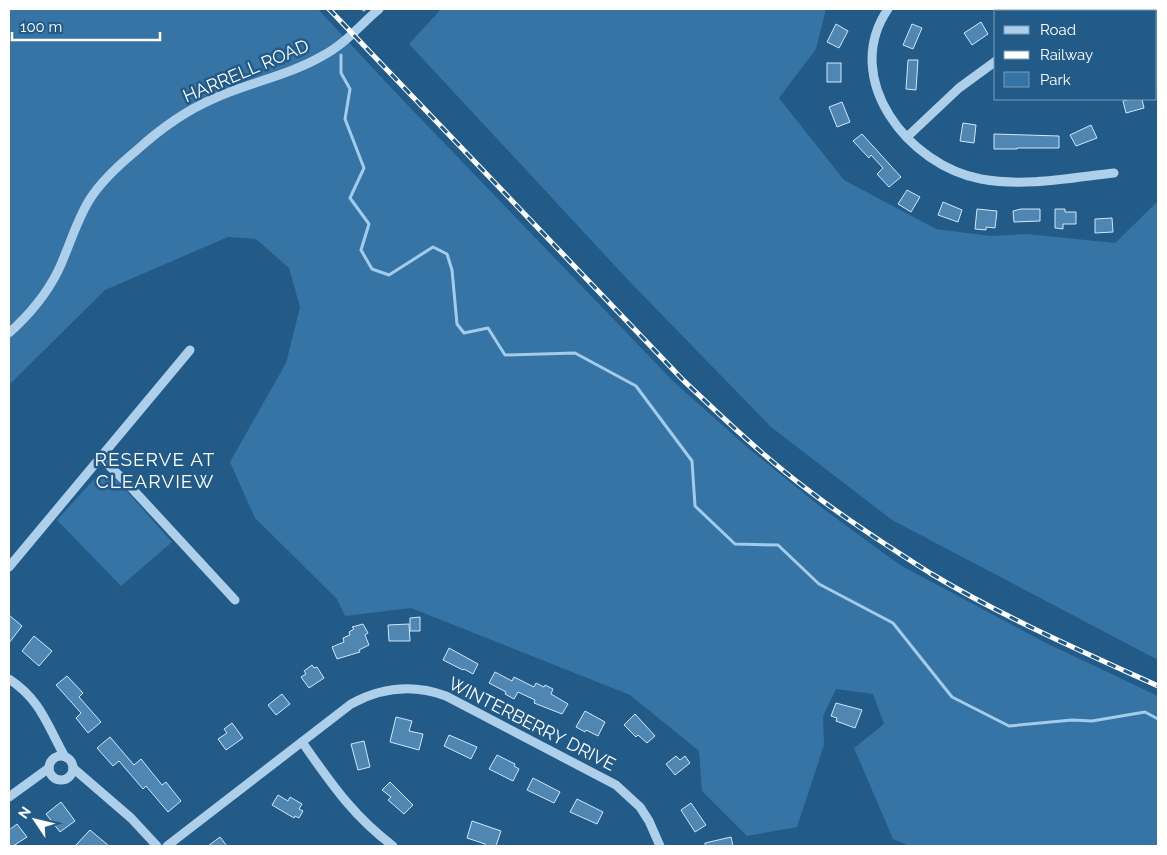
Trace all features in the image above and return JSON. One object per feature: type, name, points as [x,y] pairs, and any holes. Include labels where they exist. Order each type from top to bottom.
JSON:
[{"type":"street","name":"HARRELL ROAD","points":[[9,333],[35,306],[50,285],[81,216],[101,183],[138,149],[194,108],[230,92],[300,67],[326,54],[379,9]]},
{"type":"street","points":[[888,9],[878,28],[874,42],[872,71],[878,94],[885,108],[907,137],[936,162],[960,174],[981,179],[1025,182],[1114,173]]},
{"type":"street","points":[[907,137],[959,88],[994,62]]},
{"type":"street","points":[[9,567],[190,350]]},
{"type":"street","points":[[100,457],[126,482],[235,600]]},
{"type":"street","points":[[9,679],[27,692],[36,703],[65,757]]},
{"type":"street","name":"WINTERBERRY DRIVE","points":[[167,846],[351,704],[376,692],[407,688],[437,693],[616,785],[640,808],[649,821],[660,846]]},
{"type":"street","points":[[9,797],[49,768],[54,758],[55,737]]},
{"type":"street","points":[[302,742],[346,803],[374,832],[393,846]]},
{"type":"street","points":[[54,758],[61,756],[71,761],[73,768],[131,818],[157,846]]},
{"type":"street","points":[[49,768],[53,778]]},
{"type":"street","points":[[36,778],[53,778],[61,781],[68,778],[73,768]]},
{"type":"street","points":[[68,778],[89,783]]},
{"type":"green space","points":[[9,9],[318,9],[398,95],[674,382],[748,448],[822,508],[900,565],[1046,643],[1158,696],[1158,846],[910,846],[893,839],[854,748],[884,724],[873,694],[836,689],[823,716],[824,745],[797,827],[747,836],[702,791],[699,751],[630,695],[411,608],[345,616],[337,599],[255,518],[230,462],[286,363],[300,307],[289,268],[256,239],[228,237],[105,290],[9,385]]},
{"type":"green space","points":[[441,9],[826,9],[816,49],[779,98],[844,180],[936,229],[991,236],[1027,234],[1115,243],[1158,201],[1158,660],[892,520],[771,427],[630,282],[409,44]]},
{"type":"green space","points":[[1158,9],[1158,93],[1157,10],[1101,10]]},
{"type":"green space","points":[[107,475],[117,480],[172,542],[121,586],[57,520],[96,477]]},
{"type":"building","points":[[981,22],[988,34],[972,45],[964,33]]},
{"type":"building","points":[[836,24],[848,31],[839,48],[827,42]]},
{"type":"building","points":[[912,24],[922,28],[913,49],[903,45]]},
{"type":"building","points":[[908,60],[918,60],[916,90],[906,89]]},
{"type":"building","points":[[827,63],[841,63],[841,82],[827,82]]},
{"type":"building","points":[[1142,100],[1144,108],[1126,113],[1123,101]]},
{"type":"building","points":[[842,102],[850,122],[837,127],[829,107]]},
{"type":"building","points":[[963,123],[976,125],[974,143],[960,141]]},
{"type":"building","points":[[1091,125],[1097,138],[1076,146],[1070,135]]},
{"type":"building","points":[[862,134],[901,177],[889,187],[877,174],[883,168],[871,155],[869,158],[853,141]]},
{"type":"building","points":[[994,134],[1059,136],[1059,148],[994,149]]},
{"type":"building","points":[[907,190],[920,197],[911,212],[898,204]]},
{"type":"building","points":[[943,202],[962,210],[958,222],[938,215]]},
{"type":"building","points":[[977,209],[997,211],[995,228],[986,227],[986,230],[975,229]]},
{"type":"building","points":[[1040,209],[1040,221],[1014,222],[1013,211]]},
{"type":"building","points":[[1055,209],[1065,209],[1065,212],[1076,212],[1076,224],[1063,224],[1063,229],[1055,228]]},
{"type":"building","points":[[1112,218],[1113,232],[1095,233],[1095,219]]},
{"type":"building","points":[[9,615],[22,626],[9,643]]},
{"type":"building","points":[[420,617],[420,631],[410,631],[410,618]]},
{"type":"building","points":[[363,624],[368,633],[365,635],[369,645],[359,650],[360,652],[337,659],[332,647],[344,642],[343,638],[350,635],[349,632],[354,629],[352,627]]},
{"type":"building","points":[[409,624],[410,641],[389,641],[388,625]]},
{"type":"building","points":[[34,636],[52,651],[39,666],[22,651]]},
{"type":"building","points":[[449,648],[478,664],[473,674],[443,660]]},
{"type":"building","points":[[312,665],[314,668],[317,667],[324,678],[309,688],[301,677],[306,674],[304,671]]},
{"type":"building","points":[[495,672],[512,681],[514,677],[534,687],[536,683],[544,687],[545,685],[553,689],[551,694],[568,704],[562,714],[534,703],[535,700],[518,692],[514,699],[505,694],[506,692],[489,683]]},
{"type":"building","points":[[67,676],[83,693],[79,697],[101,722],[88,733],[76,718],[81,713],[56,685]]},
{"type":"building","points":[[282,694],[290,704],[276,715],[268,705]]},
{"type":"building","points":[[836,703],[862,710],[855,728],[836,721],[837,718],[831,716]]},
{"type":"building","points":[[585,711],[605,722],[598,736],[576,727]]},
{"type":"building","points":[[635,714],[655,736],[647,743],[638,735],[636,737],[624,725]]},
{"type":"building","points":[[396,717],[412,721],[409,731],[423,734],[419,750],[390,742]]},
{"type":"building","points":[[232,723],[243,738],[226,750],[218,739],[227,733],[224,729]]},
{"type":"building","points":[[449,735],[477,747],[471,759],[444,746]]},
{"type":"building","points":[[110,737],[134,765],[141,759],[162,785],[166,782],[181,801],[168,812],[146,786],[143,789],[119,761],[113,766],[97,748]]},
{"type":"building","points":[[364,741],[370,767],[358,770],[351,744]]},
{"type":"building","points":[[497,755],[515,764],[514,766],[519,769],[513,781],[489,769]]},
{"type":"building","points":[[676,756],[680,760],[685,756],[690,763],[675,775],[666,764]]},
{"type":"building","points":[[533,778],[560,792],[554,803],[527,790]]},
{"type":"building","points":[[390,782],[413,805],[404,814],[388,800],[391,797],[382,790]]},
{"type":"building","points":[[278,795],[288,801],[290,797],[302,804],[299,809],[303,811],[299,818],[295,816],[294,818],[272,805]]},
{"type":"building","points":[[577,799],[603,812],[597,824],[570,812]]},
{"type":"building","points":[[61,802],[75,821],[60,832],[46,814]]},
{"type":"building","points":[[691,803],[706,825],[695,832],[681,810]]},
{"type":"building","points":[[472,821],[501,831],[496,846],[485,846],[485,844],[467,838]]},
{"type":"building","points":[[17,824],[27,837],[13,846],[9,846],[9,830]]},
{"type":"building","points":[[90,830],[109,846],[75,846]]},
{"type":"building","points":[[220,837],[227,846],[208,846]]},
{"type":"building","points":[[731,837],[733,846],[705,846],[705,843]]},
{"type":"waterway","points":[[341,55],[341,73],[350,89],[345,119],[364,168],[350,198],[369,224],[361,250],[372,269],[389,275],[433,247],[447,254],[452,270],[457,324],[464,333],[488,328],[505,355],[575,353],[636,386],[692,461],[695,506],[735,544],[778,545],[819,584],[893,623],[952,697],[1009,726],[1072,720],[1092,721],[1145,712],[1158,719]]},
{"type":"railway","points":[[329,9],[683,380],[776,464],[853,523],[930,573],[1042,633],[1158,686]]},
{"type":"district","name":"RESERVE AT CLEARVIEW","points":[[155,470]]}]
